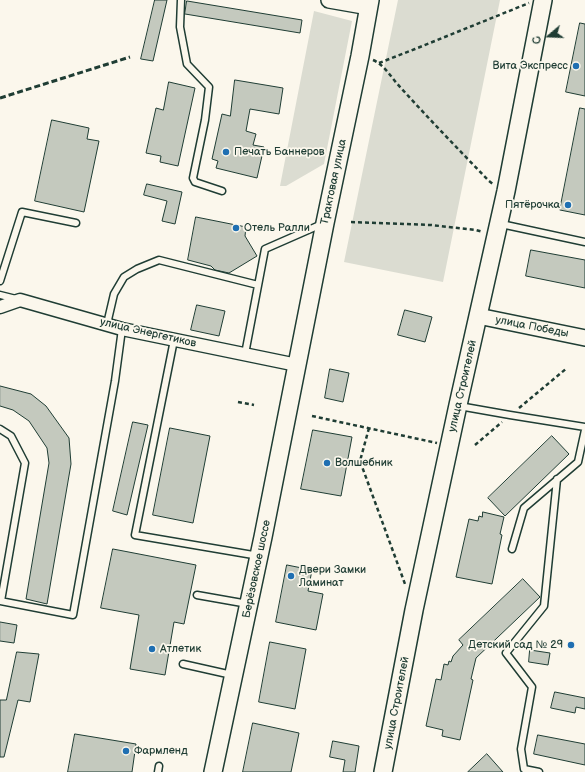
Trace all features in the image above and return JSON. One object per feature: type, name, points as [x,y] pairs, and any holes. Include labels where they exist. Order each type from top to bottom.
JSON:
[{"type":"main road","name":"улица Строителей","points":[[383,772],[449,445],[506,191],[543,1]]},
{"type":"main road","name":"Трактовая улица","points":[[297,364],[360,56],[369,4]]},
{"type":"main road","name":"Берёзовское шоссе","points":[[213,772],[260,556],[297,364]]},
{"type":"street","points":[[329,0],[369,4]]},
{"type":"street","points":[[0,307],[20,300]]},
{"type":"street","name":"улица Энергетиков","points":[[20,300],[122,329],[297,364]]},
{"type":"street","name":"улица Победы","points":[[478,316],[585,338]]},
{"type":"lane","points":[[181,0],[180,27],[187,64],[209,87],[205,120],[193,178],[195,182],[222,192]]},
{"type":"lane","points":[[0,281],[22,212],[76,223]]},
{"type":"lane","points":[[245,354],[265,250],[325,223]]},
{"type":"lane","points":[[497,229],[585,242]]},
{"type":"lane","points":[[107,324],[114,294],[124,277],[137,269],[159,260],[258,285]]},
{"type":"lane","points":[[0,295],[20,300]]},
{"type":"lane","points":[[0,429],[11,436],[25,463],[0,601],[73,615],[115,381],[122,329]]},
{"type":"lane","points":[[174,340],[135,535],[260,556]]},
{"type":"lane","points":[[458,405],[585,428],[578,462],[524,508],[512,549]]},
{"type":"lane","points":[[539,772],[522,770],[521,748],[532,687],[506,653],[544,606],[557,479]]},
{"type":"lane","points":[[197,595],[249,604]]},
{"type":"lane","points":[[183,664],[234,676]]},
{"type":"path","points":[[379,63],[527,2],[543,1]]},
{"type":"path","points":[[360,56],[379,63],[405,93],[489,182],[506,191]]},
{"type":"path","points":[[351,222],[431,225],[476,230],[497,229]]},
{"type":"path","points":[[238,402],[254,405]]},
{"type":"path","points":[[312,416],[449,445]]},
{"type":"path","points":[[369,428],[360,461],[406,588]]},
{"type":"shaded area","points":[[398,0],[500,0],[443,282],[344,262]]},
{"type":"shaded area","points":[[314,11],[352,21],[324,164],[286,186],[280,186]]},
{"type":"building","points":[[155,0],[167,0],[153,61],[141,59]]},
{"type":"building","points":[[187,1],[302,20],[300,33],[185,14]]},
{"type":"building","points":[[580,23],[585,24],[585,96],[566,92]]},
{"type":"building","points":[[235,80],[283,88],[279,114],[250,109],[246,131],[256,134],[253,145],[264,147],[257,178],[216,168],[218,161],[212,159],[222,114],[230,116]]},
{"type":"building","points":[[169,82],[195,88],[178,166],[160,162],[161,156],[146,153],[156,108],[163,110]]},
{"type":"building","points":[[580,108],[585,109],[585,215],[560,210]]},
{"type":"building","points":[[52,120],[89,128],[87,139],[99,141],[84,212],[35,201]]},
{"type":"building","points":[[147,184],[182,192],[175,224],[162,221],[167,201],[144,195]]},
{"type":"building","points":[[196,217],[246,227],[245,236],[257,256],[229,273],[215,270],[211,266],[188,260]]},
{"type":"building","points":[[531,250],[585,260],[585,288],[526,276]]},
{"type":"building","points":[[197,305],[225,311],[219,336],[191,330]]},
{"type":"building","points":[[405,310],[432,317],[425,342],[398,335]]},
{"type":"building","points":[[330,369],[349,373],[343,402],[325,398]]},
{"type":"building","points":[[0,386],[31,394],[46,406],[69,438],[71,464],[47,604],[26,599],[49,463],[47,448],[29,421],[13,410],[0,406]]},
{"type":"building","points":[[133,422],[148,425],[127,515],[113,511]]},
{"type":"building","points":[[170,428],[210,436],[193,523],[153,515]]},
{"type":"building","name":"Волшебник","points":[[313,430],[352,437],[341,496],[301,489]]},
{"type":"building","points":[[552,436],[569,454],[505,516],[488,498]]},
{"type":"building","points":[[483,512],[504,517],[500,534],[502,535],[492,584],[456,577],[469,519],[478,521],[479,516],[482,517]]},
{"type":"building","points":[[113,549],[196,565],[184,624],[174,622],[165,675],[130,669],[139,615],[101,608]]},
{"type":"building","points":[[287,565],[312,570],[308,591],[323,594],[316,630],[276,622]]},
{"type":"building","points":[[523,579],[540,597],[476,658],[471,679],[473,680],[460,740],[442,736],[443,730],[426,726],[436,679],[441,680],[444,664],[448,665],[449,661],[451,662],[453,656],[463,645],[459,640]]},
{"type":"building","points":[[0,622],[17,625],[14,643],[0,641]]},
{"type":"building","points":[[270,642],[306,649],[295,709],[259,702]]},
{"type":"building","points":[[530,650],[550,653],[548,665],[529,662]]},
{"type":"building","points":[[17,652],[39,654],[30,702],[18,700],[4,757],[0,757],[0,700],[6,700]]},
{"type":"building","points":[[555,692],[585,698],[585,709],[576,707],[575,713],[551,708]]},
{"type":"building","points":[[253,723],[299,733],[291,772],[243,772]]},
{"type":"building","points":[[75,734],[136,744],[132,772],[68,772]]},
{"type":"building","points":[[538,735],[585,744],[585,765],[534,754]]},
{"type":"building","points":[[333,741],[359,746],[355,772],[343,772],[345,760],[330,757]]},
{"type":"building","points":[[487,754],[503,772],[468,772]]},
{"type":"railway","points":[[0,98],[130,57]]},
{"type":"place","name":"Вита Экспресс","points":[[576,66]]},
{"type":"place","name":"Печать Баннеров","points":[[226,152]]},
{"type":"place","name":"Пятёрочка","points":[[568,205]]},
{"type":"place","name":"Отель Ралли","points":[[236,228]]},
{"type":"place","name":"Волшебник","points":[[327,463]]},
{"type":"place","name":"Двери Замки Ламинат","points":[[291,576]]},
{"type":"place","name":"Детский сад № 29","points":[[571,645]]},
{"type":"place","name":"Атлетик","points":[[152,649]]},
{"type":"place","name":"Фармленд","points":[[126,751]]}]
